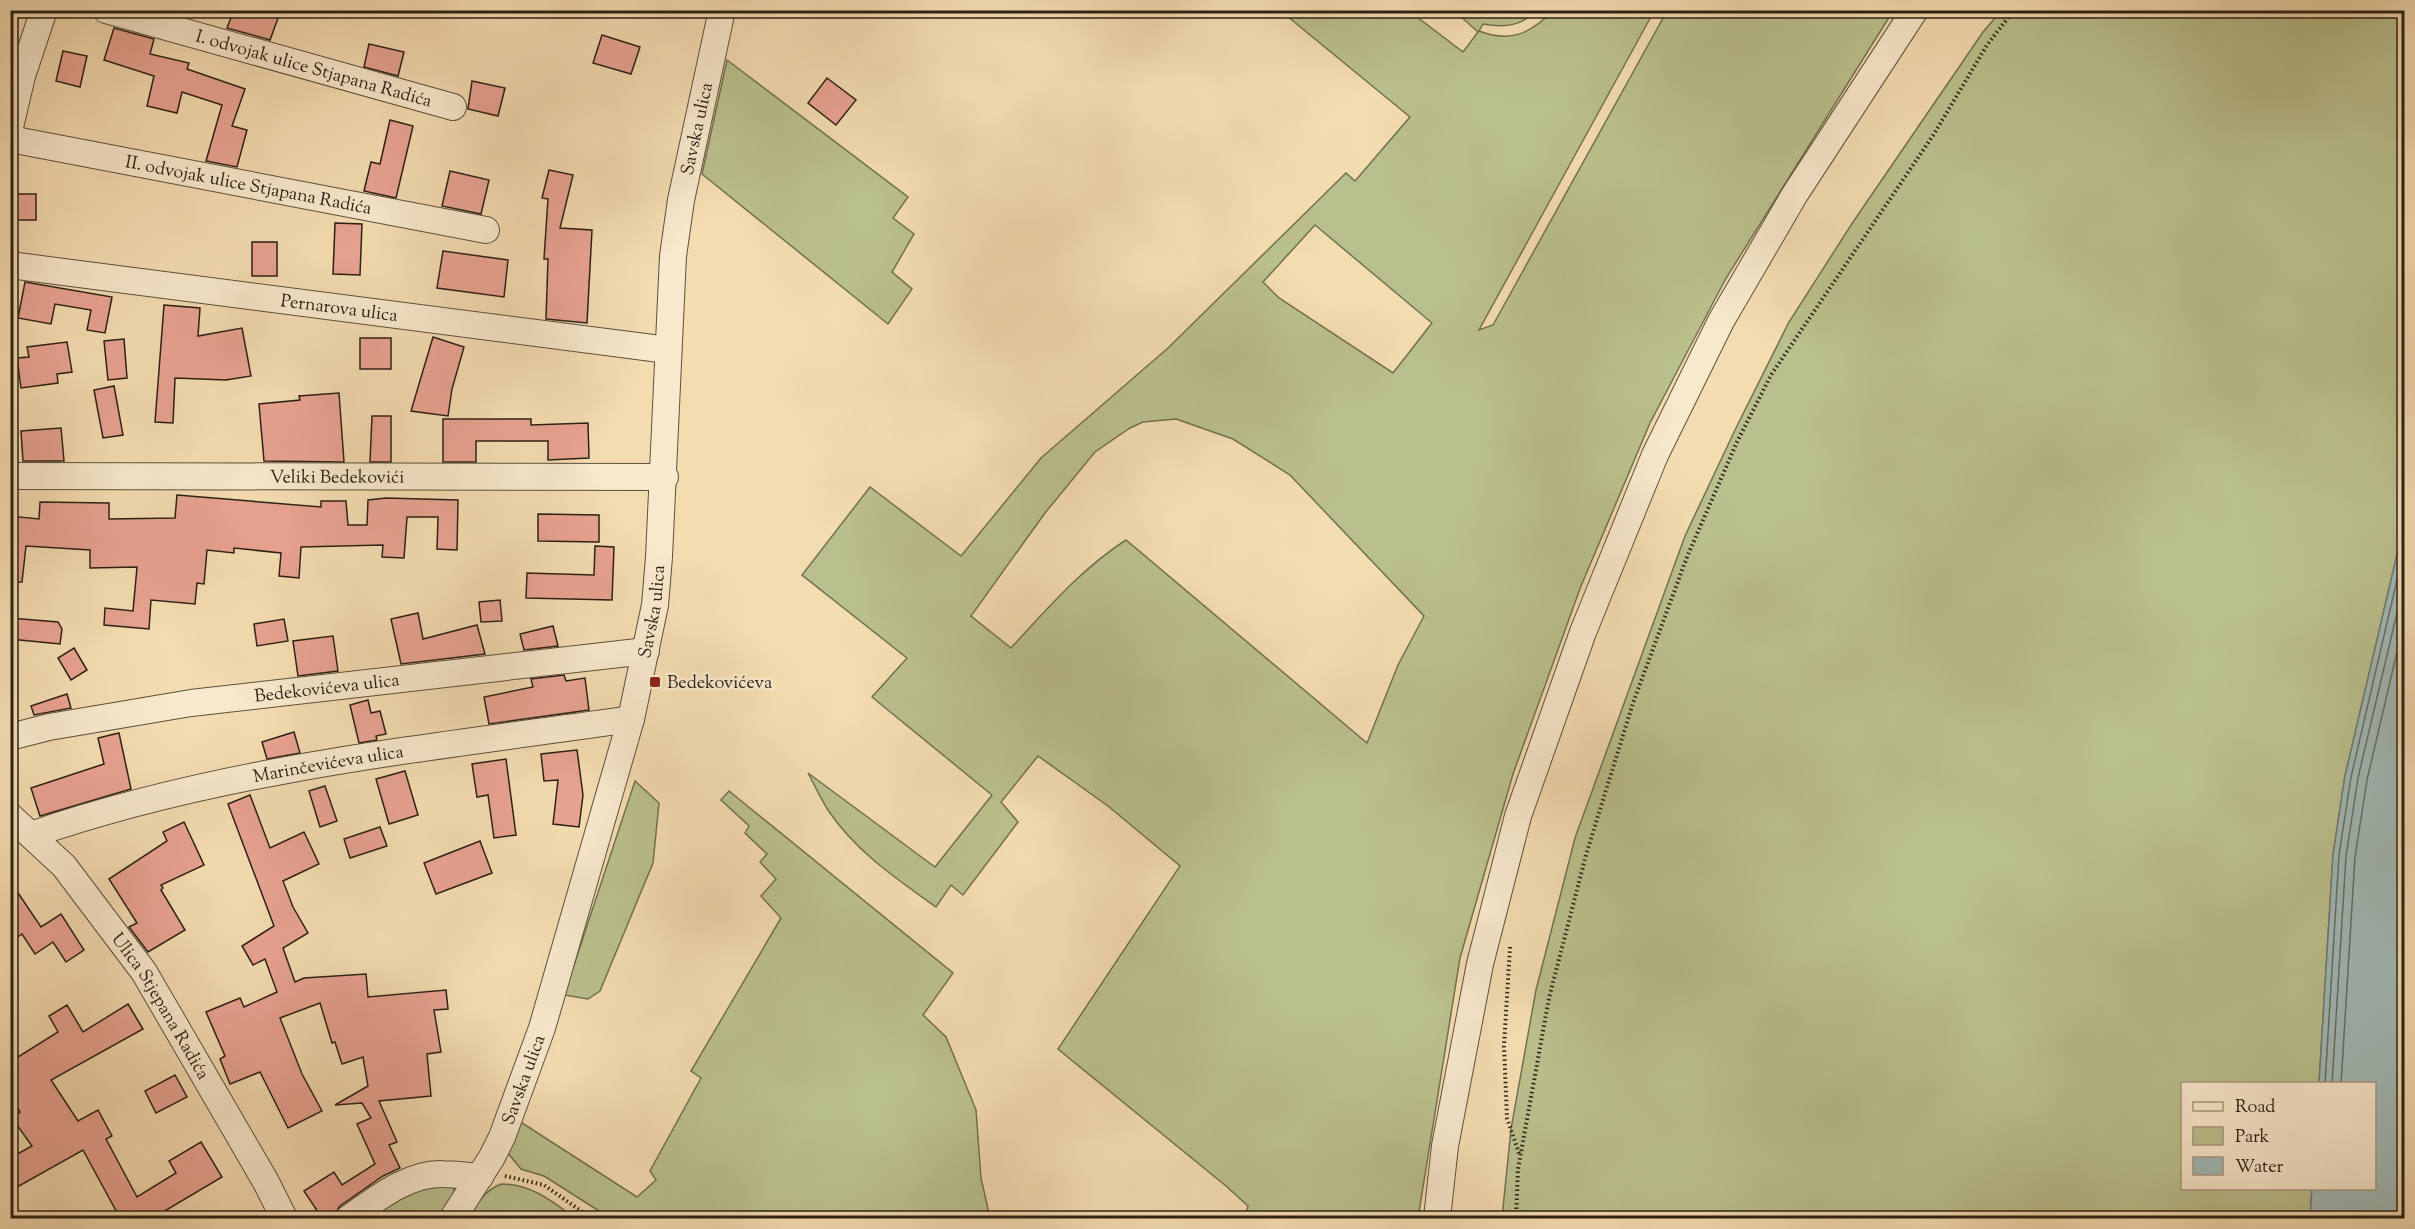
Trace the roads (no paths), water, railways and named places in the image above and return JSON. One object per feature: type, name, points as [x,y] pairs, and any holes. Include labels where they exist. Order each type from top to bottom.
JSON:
[{"type":"street","points":[[10,127],[22,76],[44,10]]},
{"type":"street","name":"I. odvojak ulice Stjapana Radića","points":[[106,10],[453,107]]},
{"type":"street","name":"Savska ulica","points":[[453,1218],[492,1157],[515,1104],[542,1028],[631,719],[655,605],[665,477],[673,256],[681,200],[722,10]]},
{"type":"street","points":[[1437,1218],[1445,1146],[1480,964],[1518,816],[1583,632],[1655,455],[1720,321],[1795,194],[1915,10]]},
{"type":"street","name":"II. odvojak ulice Stjapana Radića","points":[[10,139],[486,230]]},
{"type":"street","name":"Pernarova ulica","points":[[10,265],[668,350]]},
{"type":"street","name":"Veliki Bedekovići","points":[[10,476],[665,477]]},
{"type":"street","name":"Bedekovićeva ulica","points":[[10,737],[49,727],[191,703],[646,651]]},
{"type":"street","name":"Marinčevićeva ulica","points":[[32,835],[114,808],[258,776],[369,757],[631,719]]},
{"type":"street","name":"Ulica Stjepana Radića","points":[[10,816],[70,873],[144,972],[266,1182],[284,1218]]},
{"type":"street","points":[[349,1218],[404,1184],[423,1177],[440,1174],[480,1177]]},
{"type":"water","points":[[2404,525],[2404,1218],[2310,1218],[2312,1190],[2376,1190],[2376,1082],[2319,1082],[2333,855],[2345,776]]},
{"type":"place","name":"Bedekovićeva","points":[[655,682]]}]
